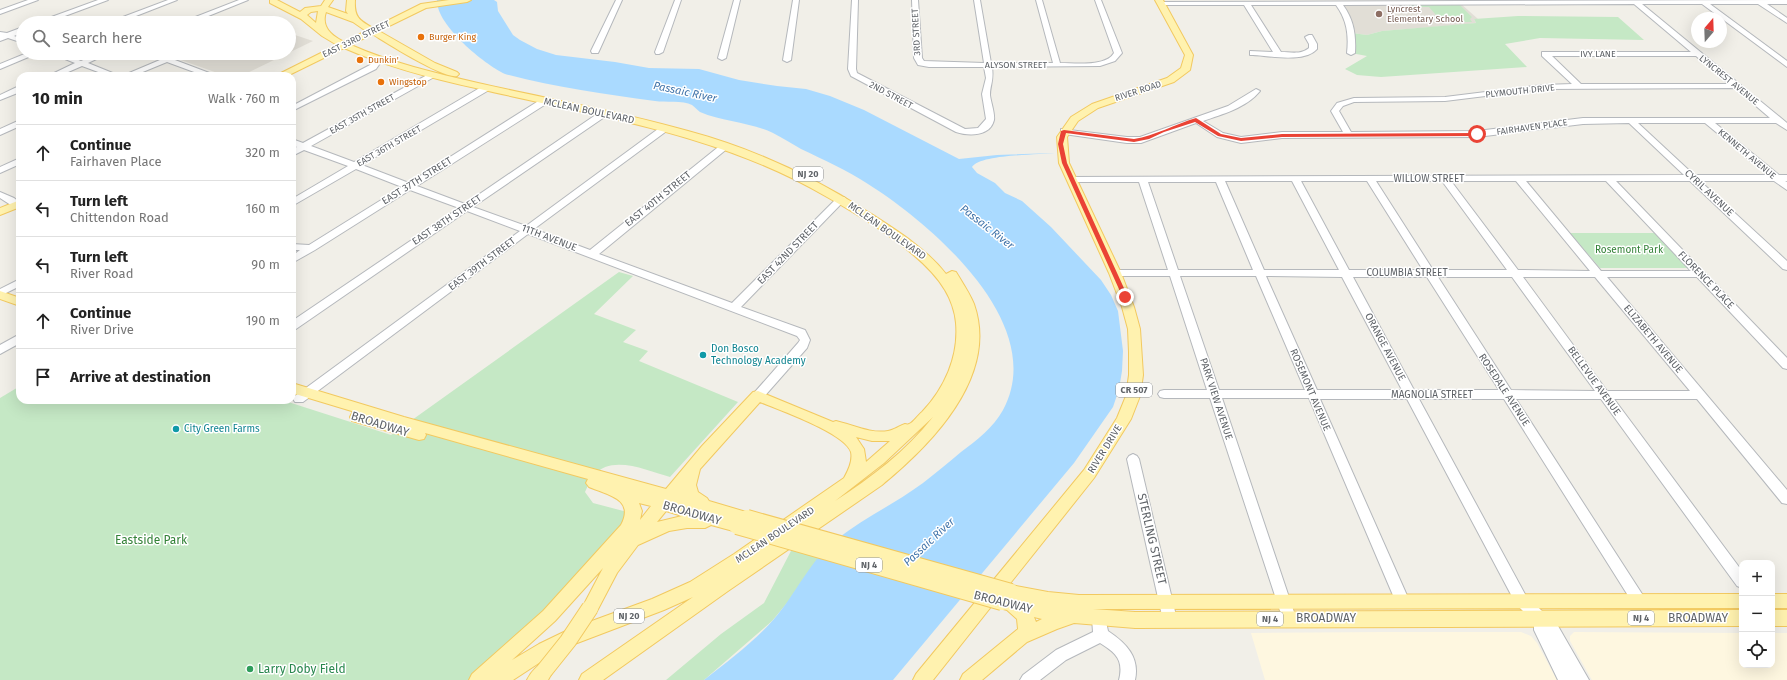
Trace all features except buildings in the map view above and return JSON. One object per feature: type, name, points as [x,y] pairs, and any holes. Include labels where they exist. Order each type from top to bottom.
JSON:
[{"type":"main road","points":[[351,0],[350,11],[357,22]]},
{"type":"main road","name":"EAST 33RD STREET","points":[[288,72],[421,7],[467,0]]},
{"type":"main road","points":[[272,1],[304,17],[320,31],[332,38]]},
{"type":"main road","name":"MCLEAN BOULEVARD","points":[[272,1],[307,7],[327,3]]},
{"type":"main road","name":"RIVER ROAD","points":[[1064,131],[1076,118],[1097,106],[1112,99],[1173,79],[1186,69],[1190,62],[1189,54],[1160,2]]},
{"type":"main road","points":[[304,17],[302,14],[307,10],[327,3]]},
{"type":"main road","name":"MCLEAN BOULEVARD","points":[[327,3],[336,12],[373,30],[416,56],[441,69],[469,79],[560,101],[678,126],[733,143],[788,164],[853,199],[931,253],[947,268],[956,280],[970,311],[973,340],[970,360],[963,381],[942,417],[911,452],[864,490],[722,586],[588,680]]},
{"type":"main road","name":"MCLEAN BOULEVARD","points":[[327,3],[320,16],[324,31],[344,45],[379,59],[432,76],[665,128],[725,146],[782,168],[841,199],[923,256],[944,278],[957,303],[963,330],[960,358],[948,389],[925,418],[886,454],[850,483],[757,548],[694,588],[654,606],[569,638],[528,660],[498,680]]},
{"type":"main road","points":[[344,45],[402,64],[414,61],[416,56]]},
{"type":"main road","name":"CR 507","points":[[1064,131],[1061,150],[1071,177]]},
{"type":"main road","name":"RIVER DRIVE","points":[[922,680],[1075,492],[1099,459],[1129,408],[1133,396],[1136,375],[1136,340],[1128,307],[1115,273],[1071,177]]},
{"type":"main road","points":[[0,212],[16,206]]},
{"type":"main road","points":[[0,294],[16,300]]},
{"type":"main road","points":[[0,303],[16,308]]},
{"type":"main road","name":"BROADWAY","points":[[298,394],[396,429],[597,480],[1006,597],[1054,614],[1079,617],[1100,626],[1170,620],[1288,618],[1739,618]]},
{"type":"main road","points":[[540,675],[568,641],[590,608],[611,568],[626,548],[664,500],[738,416],[758,396],[823,423],[849,439],[856,449],[858,460],[850,483]]},
{"type":"main road","points":[[823,423],[845,428],[868,436],[884,437],[900,433],[925,418]]},
{"type":"main road","points":[[697,463],[688,484],[688,492],[694,499],[742,522]]},
{"type":"main road","points":[[478,680],[549,616],[617,541],[632,522],[635,510],[633,503],[597,480]]},
{"type":"main road","points":[[626,548],[638,538],[651,531],[676,523],[702,521],[742,522]]},
{"type":"main road","points":[[968,680],[1026,633],[1028,620],[1024,614],[1006,597]]},
{"type":"main road","name":"BROADWAY","points":[[1006,597],[1079,602],[1282,600],[1739,601]]},
{"type":"main road","points":[[1775,601],[1787,601]]},
{"type":"main road","points":[[1021,637],[1061,620],[1079,617]]},
{"type":"main road","points":[[1775,618],[1787,618]]},
{"type":"street","points":[[0,12],[35,0]]},
{"type":"street","points":[[59,16],[105,0]]},
{"type":"street","points":[[130,16],[174,0]]},
{"type":"street","points":[[203,16],[245,0]]},
{"type":"street","points":[[595,51],[619,0]]},
{"type":"street","points":[[659,52],[678,0]]},
{"type":"street","points":[[722,58],[737,0]]},
{"type":"street","points":[[787,60],[796,0]]},
{"type":"street","name":"2ND STREET","points":[[855,0],[852,69],[856,76],[963,132],[972,134],[980,130],[989,122],[986,94],[990,82],[987,65]]},
{"type":"street","name":"3RD STREET","points":[[914,0],[918,58],[921,63]]},
{"type":"street","points":[[977,0],[987,65]]},
{"type":"street","points":[[1039,0],[1057,65]]},
{"type":"street","name":"ALYSON STREET","points":[[921,63],[929,65],[1093,65],[1111,60],[1117,56],[1117,50],[1098,0]]},
{"type":"street","points":[[1758,1],[1787,21]]},
{"type":"street","points":[[1160,2],[1787,2]]},
{"type":"street","name":"LYNCREST AVENUE","points":[[1635,2],[1787,127]]},
{"type":"street","points":[[1703,2],[1787,65]]},
{"type":"street","points":[[1246,3],[1279,55]]},
{"type":"street","points":[[1338,3],[1350,22],[1352,37],[1350,53]]},
{"type":"street","points":[[2,36],[16,31]]},
{"type":"street","points":[[2,36],[16,39]]},
{"type":"street","points":[[1253,53],[1298,55],[1311,51],[1313,46],[1309,37]]},
{"type":"street","name":"IVY LANE","points":[[1579,86],[1545,54],[1698,54]]},
{"type":"street","points":[[296,107],[371,68],[378,63],[379,59]]},
{"type":"street","points":[[0,67],[17,60]]},
{"type":"street","points":[[73,60],[105,72]]},
{"type":"street","points":[[61,72],[88,60]]},
{"type":"street","points":[[136,72],[165,60]]},
{"type":"street","points":[[169,60],[199,72]]},
{"type":"street","name":"EAST 35TH STREET","points":[[296,151],[432,76]]},
{"type":"street","name":"PLYMOUTH DRIVE","points":[[1349,135],[1337,117],[1335,111],[1339,105],[1348,101],[1445,99],[1528,88],[1579,86],[1737,86]]},
{"type":"street","name":"EAST 36TH STREET","points":[[296,201],[486,88]]},
{"type":"street","points":[[0,98],[16,91]]},
{"type":"street","points":[[1064,131],[1134,140],[1147,138],[1238,105],[1249,98],[1256,91]]},
{"type":"street","name":"EAST 37TH STREET","points":[[296,258],[543,102]]},
{"type":"street","name":"EAST 38TH STREET","points":[[296,323],[603,114]]},
{"type":"street","name":"FAIRHAVEN PLACE","points":[[1196,120],[1220,135],[1241,140],[1282,136],[1477,134],[1505,132],[1571,122],[1630,120],[1778,120]]},
{"type":"street","name":"CYRIL AVENUE","points":[[1630,120],[1787,267]]},
{"type":"street","name":"KENNETH AVENUE","points":[[1707,120],[1787,187]]},
{"type":"street","points":[[0,132],[16,125]]},
{"type":"street","name":"EAST 39TH STREET","points":[[298,394],[528,230],[665,128]]},
{"type":"street","name":"11TH AVENUE","points":[[296,143],[735,307],[797,332],[804,338],[802,345],[758,396]]},
{"type":"street","name":"EAST 40TH STREET","points":[[592,254],[725,146]]},
{"type":"street","points":[[0,170],[16,163]]},
{"type":"street","name":"WILLOW STREET","points":[[1071,177],[1143,179],[1787,178]]},
{"type":"street","name":"PARK VIEW AVENUE","points":[[1143,179],[1288,618]]},
{"type":"street","name":"ROSEMONT AVENUE","points":[[1219,179],[1402,600]]},
{"type":"street","name":"ORANGE AVENUE","points":[[1295,179],[1521,600],[1553,631],[1581,680]]},
{"type":"street","name":"ROSEDALE AVENUE","points":[[1370,179],[1639,601]]},
{"type":"street","name":"BELLEVUE AVENUE","points":[[1445,179],[1739,578]]},
{"type":"street","name":"ELIZABETH AVENUE","points":[[1520,179],[1787,499]]},
{"type":"street","name":"FLORENCE PLACE","points":[[1609,179],[1787,365]]},
{"type":"street","points":[[0,195],[16,203]]},
{"type":"street","name":"EAST 42ND STREET","points":[[735,307],[841,199]]},
{"type":"street","points":[[296,247],[312,248]]},
{"type":"street","name":"COLUMBIA STREET","points":[[1115,273],[1700,274]]},
{"type":"street","points":[[0,294],[16,284]]},
{"type":"street","points":[[0,350],[16,340]]},
{"type":"street","name":"MAGNOLIA STREET","points":[[1164,394],[1700,395]]},
{"type":"street","name":"STERLING STREET","points":[[1133,459],[1170,620]]},
{"type":"street","points":[[1541,618],[1541,630],[1566,680]]},
{"type":"street","points":[[1028,680],[1100,626],[1127,656],[1130,669],[1128,680]]},
{"type":"shaded area","points":[[1338,3],[1460,3],[1478,19],[1474,19],[1476,23],[1382,31],[1367,35],[1352,33]]},
{"type":"shaded area","points":[[296,35],[313,41],[296,50]]},
{"type":"shaded area","points":[[181,60],[274,60],[249,72],[215,72]]},
{"type":"shaded area","points":[[1521,632],[1531,636],[1537,643],[1557,680],[1265,680],[1251,633]]},
{"type":"shaded area","points":[[1574,632],[1739,633],[1739,668],[1775,668],[1775,633],[1787,633],[1787,680],[1592,680],[1570,641],[1570,636]]},
{"type":"green space","points":[[1406,5],[1460,5],[1472,17],[1470,19],[1472,22],[1442,22],[1429,7],[1407,7]]},
{"type":"green space","points":[[1518,16],[1618,17],[1644,40],[1540,38],[1505,44],[1527,67],[1381,77],[1357,75],[1345,69],[1367,56],[1351,53],[1352,33],[1367,35],[1382,31],[1476,23],[1474,19]]},
{"type":"green space","name":"Rosemont Park","points":[[1570,233],[1654,233],[1688,268],[1600,268]]},
{"type":"green space","name":"Eastside Park","points":[[619,272],[633,276],[594,314],[636,330],[623,342],[648,351],[639,361],[738,402],[670,477],[641,468],[620,465],[602,469],[594,475],[585,492],[593,503],[631,513],[552,604],[473,680],[0,680],[0,398],[16,388],[16,404],[294,404],[391,435]]},
{"type":"green space","points":[[792,549],[819,557],[792,597],[772,621],[704,680],[666,680],[721,634],[764,603]]},
{"type":"water","name":"Passaic River","points":[[437,0],[494,0],[497,2],[498,11],[513,35],[537,49],[556,55],[615,62],[649,68],[699,69],[739,80],[806,89],[830,96],[864,110],[959,159],[997,155],[1055,153],[997,157],[977,163],[972,167],[977,173],[995,183],[1005,193],[1022,201],[1051,227],[1101,280],[1111,295],[1118,311],[1123,351],[1119,389],[1113,407],[1074,463],[893,680],[704,680],[758,636],[774,619],[827,547],[847,531],[923,483],[979,438],[990,428],[999,416],[1003,410],[1013,378],[1010,345],[998,312],[977,280],[951,251],[923,225],[894,202],[860,179],[773,133],[755,126],[718,118],[700,112],[688,103],[659,102],[598,93],[542,83],[505,74],[485,62],[463,43],[444,21],[439,10]]},
{"type":"place","name":"Lyncrest Elementary School","points":[[1379,14]]},
{"type":"place","name":"Burger King","points":[[421,37]]},
{"type":"place","name":"Dunkin'","points":[[360,60]]},
{"type":"place","name":"Wingstop","points":[[381,82]]},
{"type":"place","name":"Don Bosco Technology Academy","points":[[703,355]]},
{"type":"place","name":"City Green Farms","points":[[176,429]]},
{"type":"place","name":"Larry Doby Field","points":[[250,669]]},
{"type":"route","points":[[1125,297],[1064,163],[1061,144],[1064,131],[1127,140],[1141,140],[1196,120],[1220,135],[1241,140],[1282,136],[1477,134]]}]
